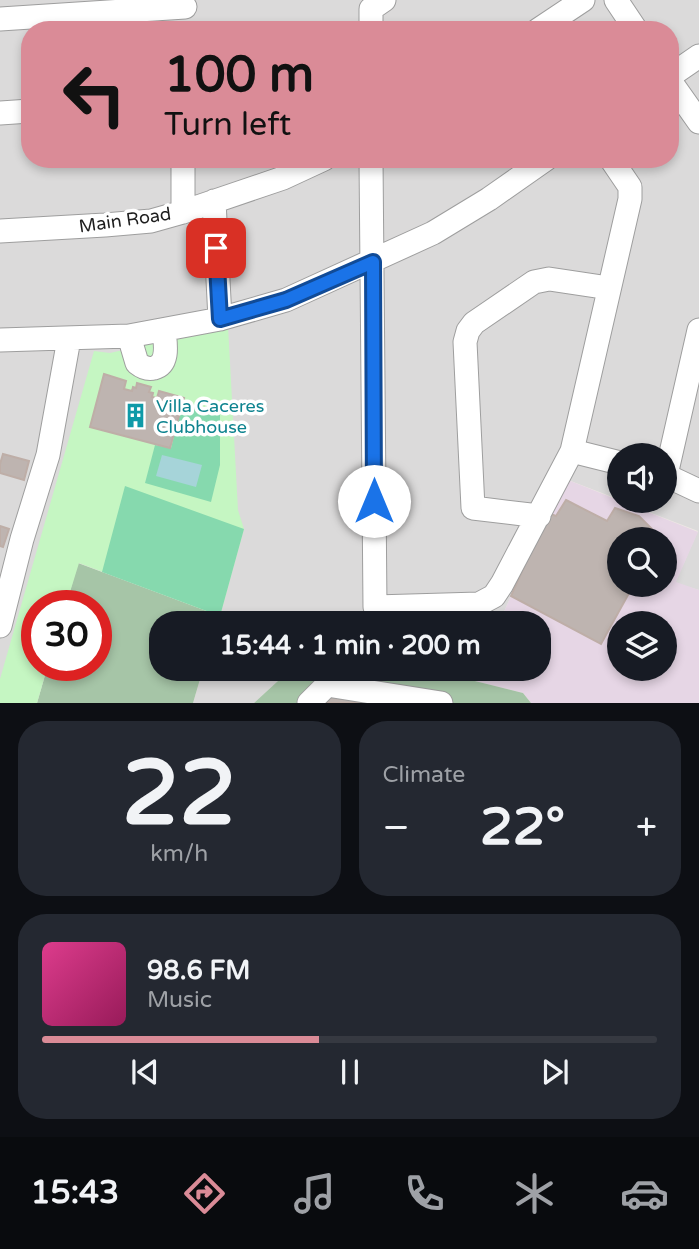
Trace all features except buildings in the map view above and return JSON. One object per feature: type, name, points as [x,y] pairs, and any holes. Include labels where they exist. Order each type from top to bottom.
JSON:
[{"type":"street","points":[[371,21],[371,9],[384,0]]},
{"type":"street","points":[[552,21],[583,0]]},
{"type":"street","points":[[616,0],[630,21]]},
{"type":"street","points":[[0,19],[185,12]]},
{"type":"street","points":[[679,70],[699,56]]},
{"type":"street","points":[[679,94],[699,122]]},
{"type":"street","points":[[0,113],[21,112]]},
{"type":"street","points":[[183,168],[183,212]]},
{"type":"street","name":"Main Road","points":[[0,231],[151,220],[183,212],[305,168]]},
{"type":"street","points":[[371,168],[375,607],[478,604],[494,596],[502,584],[572,451],[629,200],[630,187],[617,168]]},
{"type":"street","points":[[0,340],[129,336],[220,319],[286,300],[433,233],[534,168]]},
{"type":"street","points":[[214,201],[220,319]]},
{"type":"street","points":[[539,516],[473,508],[465,342],[468,331],[474,323],[534,282],[549,279],[610,288]]},
{"type":"street","points":[[129,336],[137,363],[150,369],[160,365],[165,357],[164,330]]},
{"type":"street","points":[[673,443],[699,330]]},
{"type":"street","points":[[0,626],[22,539],[48,455],[69,339]]},
{"type":"street","points":[[572,451],[607,460]]},
{"type":"street","points":[[677,480],[699,491]]},
{"type":"street","points":[[309,703],[327,685],[441,703]]},
{"type":"shaded area","points":[[0,0],[699,0],[699,590],[677,584],[698,531],[651,513],[677,513],[677,443],[607,443],[607,495],[563,478],[504,611],[206,611],[79,563],[71,590],[21,590],[21,681],[43,681],[37,703],[0,703]]},
{"type":"shaded area","points":[[563,478],[607,496],[607,513],[650,513],[698,532],[677,580],[677,527],[607,527],[607,597],[677,597],[677,582],[699,590],[699,703],[531,703],[523,693],[475,681],[551,681],[551,611],[504,611]]},
{"type":"shaded area","points":[[199,681],[278,681],[254,703],[193,703]]},
{"type":"shaded area","points":[[338,681],[381,681],[366,688]]},
{"type":"green space","points":[[228,326],[238,510],[244,529],[221,611],[207,611],[79,563],[71,590],[26,590],[94,351],[110,353]]},
{"type":"green space","points":[[182,405],[220,415],[220,465],[211,502],[145,483],[155,445],[171,448]]},
{"type":"green space","points":[[125,486],[244,529],[221,611],[207,611],[102,572]]},
{"type":"green space","points":[[78,563],[207,611],[149,611],[149,681],[199,681],[193,703],[37,703],[43,681],[112,681],[112,590],[70,590]]},
{"type":"green space","points":[[21,606],[21,681],[43,681],[37,703],[0,703],[0,679]]},
{"type":"green space","points":[[278,681],[338,681],[366,688],[380,681],[475,681],[523,693],[531,703],[254,703]]},
{"type":"water","points":[[162,455],[202,465],[196,487],[156,476]]},
{"type":"place","name":"Villa Caceres Clubhouse","points":[[136,416]]},
{"type":"route","points":[[216,248],[220,319],[286,300],[373,262],[374,501]]}]
